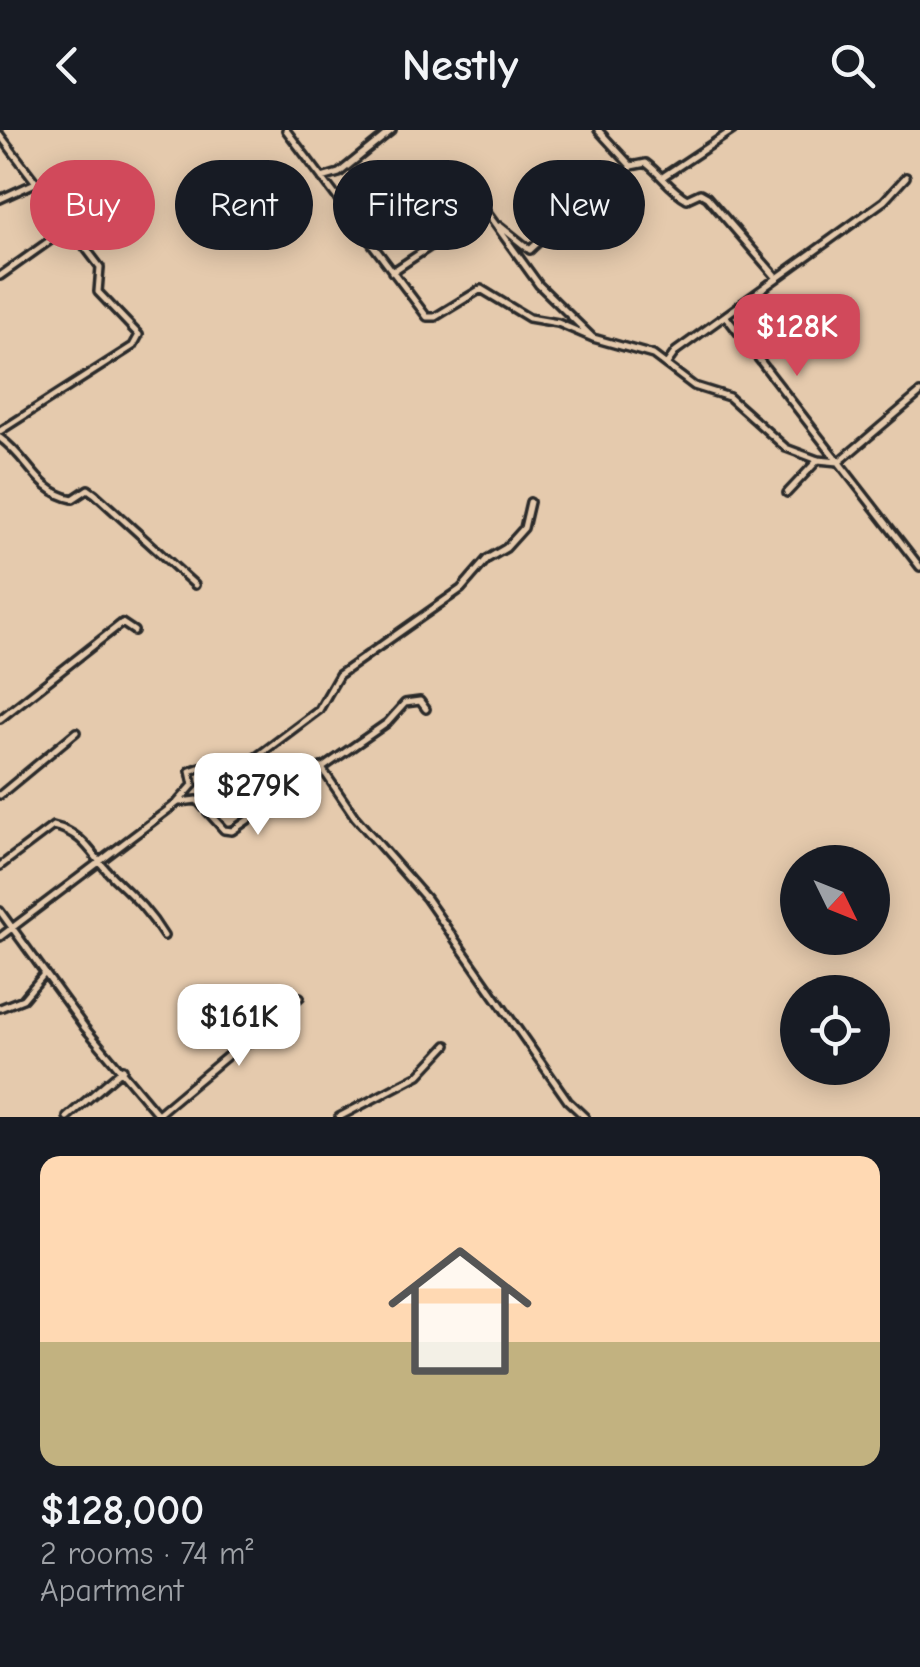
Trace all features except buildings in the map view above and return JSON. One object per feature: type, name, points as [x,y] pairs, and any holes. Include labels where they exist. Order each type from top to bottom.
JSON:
[{"type":"street","points":[[286,130],[427,316],[436,317],[481,288],[530,318],[628,345],[666,365],[694,386],[729,397],[786,448],[818,460],[840,462],[920,393]]},
{"type":"street","points":[[322,178],[339,174],[392,130]]},
{"type":"street","points":[[598,130],[626,160]]},
{"type":"street","points":[[664,176],[734,130]]},
{"type":"street","points":[[0,136],[30,178]]},
{"type":"street","points":[[645,163],[664,176],[673,192],[687,199],[700,193],[707,197],[777,278]]},
{"type":"street","points":[[666,365],[676,351],[727,318],[884,201],[906,178]]},
{"type":"street","points":[[0,199],[30,186]]},
{"type":"street","points":[[392,272],[486,210],[539,285],[593,338]]},
{"type":"street","points":[[496,223],[513,236]]},
{"type":"street","points":[[0,276],[37,250]]},
{"type":"street","points":[[87,250],[100,267],[98,292],[139,336],[133,346],[0,435],[36,480],[63,497],[73,499],[88,489],[96,494],[195,585]]},
{"type":"street","points":[[727,318],[920,568]]},
{"type":"street","points":[[787,493],[818,460]]},
{"type":"street","points":[[0,937],[178,803],[193,785],[190,770],[201,767],[217,771],[251,761],[318,710],[339,675],[461,589],[524,528],[530,502]]},
{"type":"street","points":[[0,719],[102,635],[122,623],[134,631]]},
{"type":"street","points":[[178,803],[197,800],[224,830],[232,831],[249,823],[321,767],[386,724],[405,704],[420,701],[426,709]]},
{"type":"street","points":[[0,796],[76,732]]},
{"type":"street","points":[[321,767],[355,816],[426,898],[568,1101],[586,1117]]},
{"type":"street","points":[[0,866],[54,826],[82,837],[119,884],[134,893],[164,936]]},
{"type":"street","points":[[0,910],[85,1028],[124,1069],[159,1116],[232,1052],[252,1042],[270,1016],[281,1013],[300,997]]},
{"type":"street","points":[[0,1008],[23,999],[46,973]]},
{"type":"street","points":[[339,1117],[419,1074],[447,1046]]},
{"type":"street","points":[[66,1117],[124,1069]]}]
